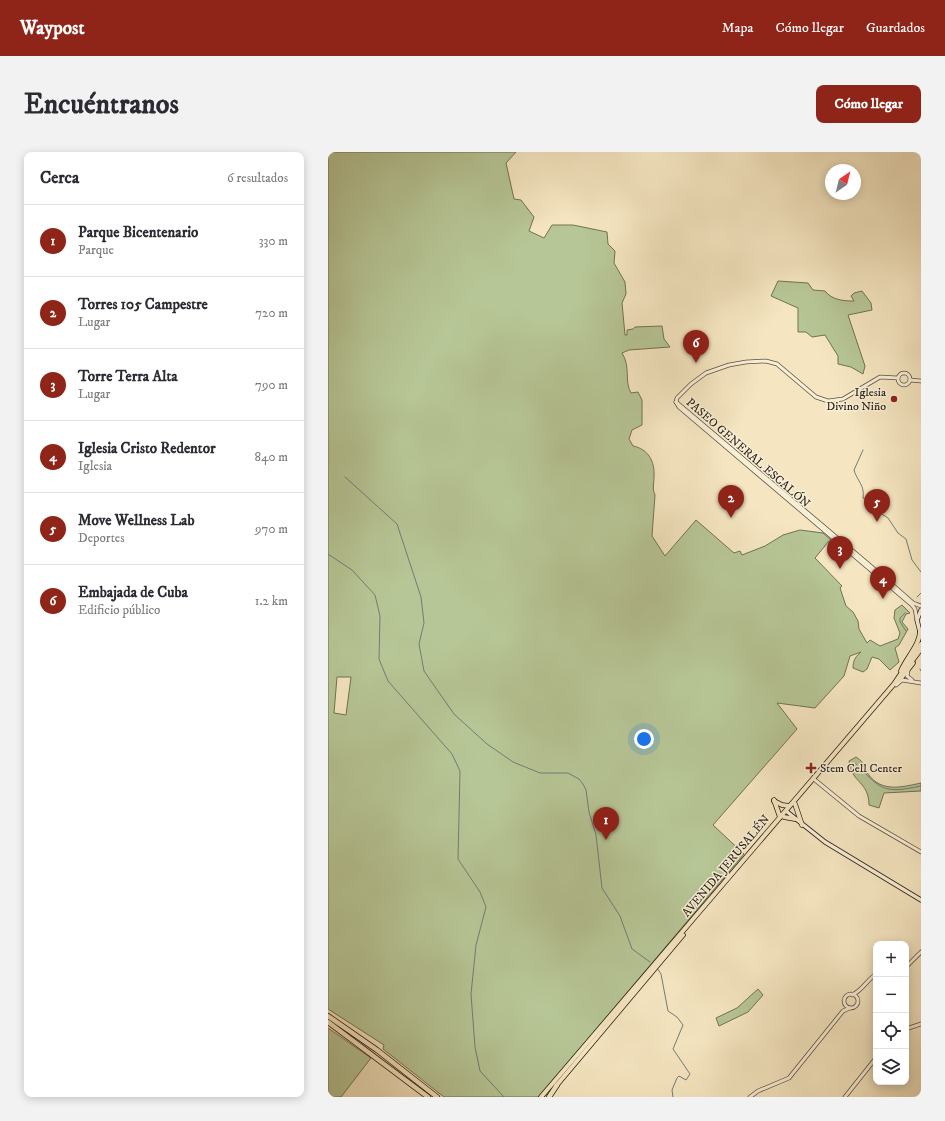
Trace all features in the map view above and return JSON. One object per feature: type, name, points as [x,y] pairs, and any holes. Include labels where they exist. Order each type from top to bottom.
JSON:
[{"type":"highway","points":[[328,1016],[382,1053],[436,1096]]},
{"type":"highway","points":[[328,1022],[373,1054],[428,1097]]},
{"type":"highway","points":[[548,1097],[557,1085]]},
{"type":"main road","points":[[896,683],[904,662],[918,641],[920,632],[917,620],[921,610]]},
{"type":"main road","name":"AVENIDA JERUSALÉN","points":[[557,1085],[790,806],[896,683],[921,644]]},
{"type":"main road","name":"AVENIDA JERUSALÉN","points":[[786,812],[795,804],[896,683],[921,649]]},
{"type":"main road","points":[[896,683],[921,653]]},
{"type":"main road","points":[[790,806],[782,805],[774,800],[782,817],[795,819]]},
{"type":"main road","points":[[795,804],[802,825]]},
{"type":"main road","points":[[786,812],[830,845],[921,900]]},
{"type":"main road","name":"AVENIDA JERUSALÉN","points":[[541,1097],[782,817]]},
{"type":"street","points":[[676,402],[682,392],[698,377],[730,364],[772,362],[780,366],[816,397],[824,400],[843,400],[883,376],[898,378]]},
{"type":"street","points":[[898,378],[900,374],[906,373],[910,377],[910,380]]},
{"type":"street","points":[[898,378],[899,383],[903,385],[908,384],[910,380]]},
{"type":"street","points":[[910,380],[921,381]]},
{"type":"street","name":"PASEO GENERAL ESCALÓN","points":[[676,402],[891,584],[914,603],[921,606]]},
{"type":"street","name":"PASEO GENERAL ESCALÓN","points":[[676,402],[683,410],[912,605],[917,620]]},
{"type":"street","points":[[909,669],[907,676],[913,681]]},
{"type":"street","points":[[896,683],[902,680],[921,683]]},
{"type":"street","points":[[815,780],[859,816],[921,852]]},
{"type":"street","points":[[909,964],[921,952]]},
{"type":"street","points":[[843,1011],[846,997],[858,992],[868,979],[873,976]]},
{"type":"street","points":[[750,1097],[758,1091],[789,1078],[843,1011],[856,1006],[858,992]]},
{"type":"street","points":[[852,995],[857,999]]},
{"type":"street","points":[[844,1002],[847,1007],[850,1008]]},
{"type":"street","points":[[909,1028],[921,1024]]},
{"type":"street","points":[[845,1097],[873,1062]]},
{"type":"green space","points":[[328,152],[516,152],[506,163],[514,199],[521,200],[534,217],[529,231],[544,238],[552,225],[573,225],[607,232],[608,244],[615,251],[614,263],[625,282],[626,294],[622,303],[625,335],[627,335],[627,330],[635,327],[662,326],[664,339],[670,347],[629,350],[622,353],[625,358],[628,384],[631,393],[638,392],[642,400],[642,425],[632,430],[629,439],[633,446],[643,450],[652,461],[654,471],[653,488],[655,495],[652,536],[665,556],[696,520],[734,553],[740,551],[742,555],[765,546],[783,535],[800,530],[823,533],[833,542],[829,541],[815,558],[842,586],[840,588],[846,606],[853,612],[858,621],[859,629],[867,643],[870,640],[880,646],[898,639],[900,633],[894,618],[895,610],[902,605],[910,613],[906,614],[902,622],[908,629],[899,645],[895,648],[899,662],[890,670],[879,659],[872,657],[867,669],[863,672],[853,668],[855,658],[861,652],[850,656],[844,676],[815,708],[777,703],[797,729],[713,825],[744,854],[539,1097],[444,1097],[383,1049],[384,1045],[328,1009]],"holes":[[[337,677],[351,677],[346,715],[334,713]]]},
{"type":"green space","points":[[778,281],[808,283],[813,290],[825,291],[834,298],[846,301],[854,301],[851,296],[854,293],[862,291],[871,303],[872,310],[848,315],[865,366],[863,374],[851,367],[838,364],[838,356],[825,335],[812,337],[806,332],[798,332],[798,308],[771,296]]},
{"type":"green space","points":[[856,757],[862,762],[866,772],[880,784],[900,787],[921,783],[921,791],[884,793],[879,808],[869,805],[866,791],[850,768],[849,761]]},
{"type":"green space","points":[[758,989],[763,995],[748,1012],[719,1026],[716,1018],[737,1008]]},
{"type":"green space","points":[[328,1028],[371,1058],[341,1097],[332,1097],[328,1094]]},
{"type":"waterway","points":[[863,450],[854,470],[862,486],[863,498],[871,502],[877,511],[888,518],[898,533],[906,539],[912,560],[921,572]]},
{"type":"waterway","points":[[345,477],[397,524],[421,597],[424,623],[419,644],[424,671],[454,714],[487,744],[513,762],[540,773],[568,773],[579,779],[583,784],[586,790],[589,812],[596,835],[602,888],[620,916],[632,949],[650,962]]},
{"type":"waterway","points":[[328,554],[352,570],[375,595],[380,616],[379,659],[388,681],[452,754],[460,771],[458,859],[480,892],[486,907],[476,945],[471,994],[475,1047],[480,1071],[504,1097]]},
{"type":"waterway","points":[[917,597],[921,593]]},
{"type":"waterway","points":[[905,613],[900,618],[900,622],[906,631]]},
{"type":"waterway","points":[[855,763],[871,779],[884,788],[898,790],[921,786]]},
{"type":"waterway","points":[[657,968],[661,974],[668,1011],[677,1017],[683,1025],[673,1049],[690,1074],[686,1080],[679,1076],[677,1078],[672,1090],[673,1097]]},
{"type":"place","name":"Embajada de Cuba","points":[[696,363]]},
{"type":"place","name":"Iglesia Divino Niño","points":[[894,399]]},
{"type":"place","name":"Torres 105 Campestre","points":[[731,518]]},
{"type":"place","name":"Move Wellness Lab","points":[[877,522]]},
{"type":"place","name":"Torre Terra Alta","points":[[840,569]]},
{"type":"place","name":"Iglesia Cristo Redentor","points":[[883,599]]},
{"type":"place","name":"Stem Cell Center","points":[[811,768]]},
{"type":"place","name":"Parque Bicentenario","points":[[606,840]]}]
